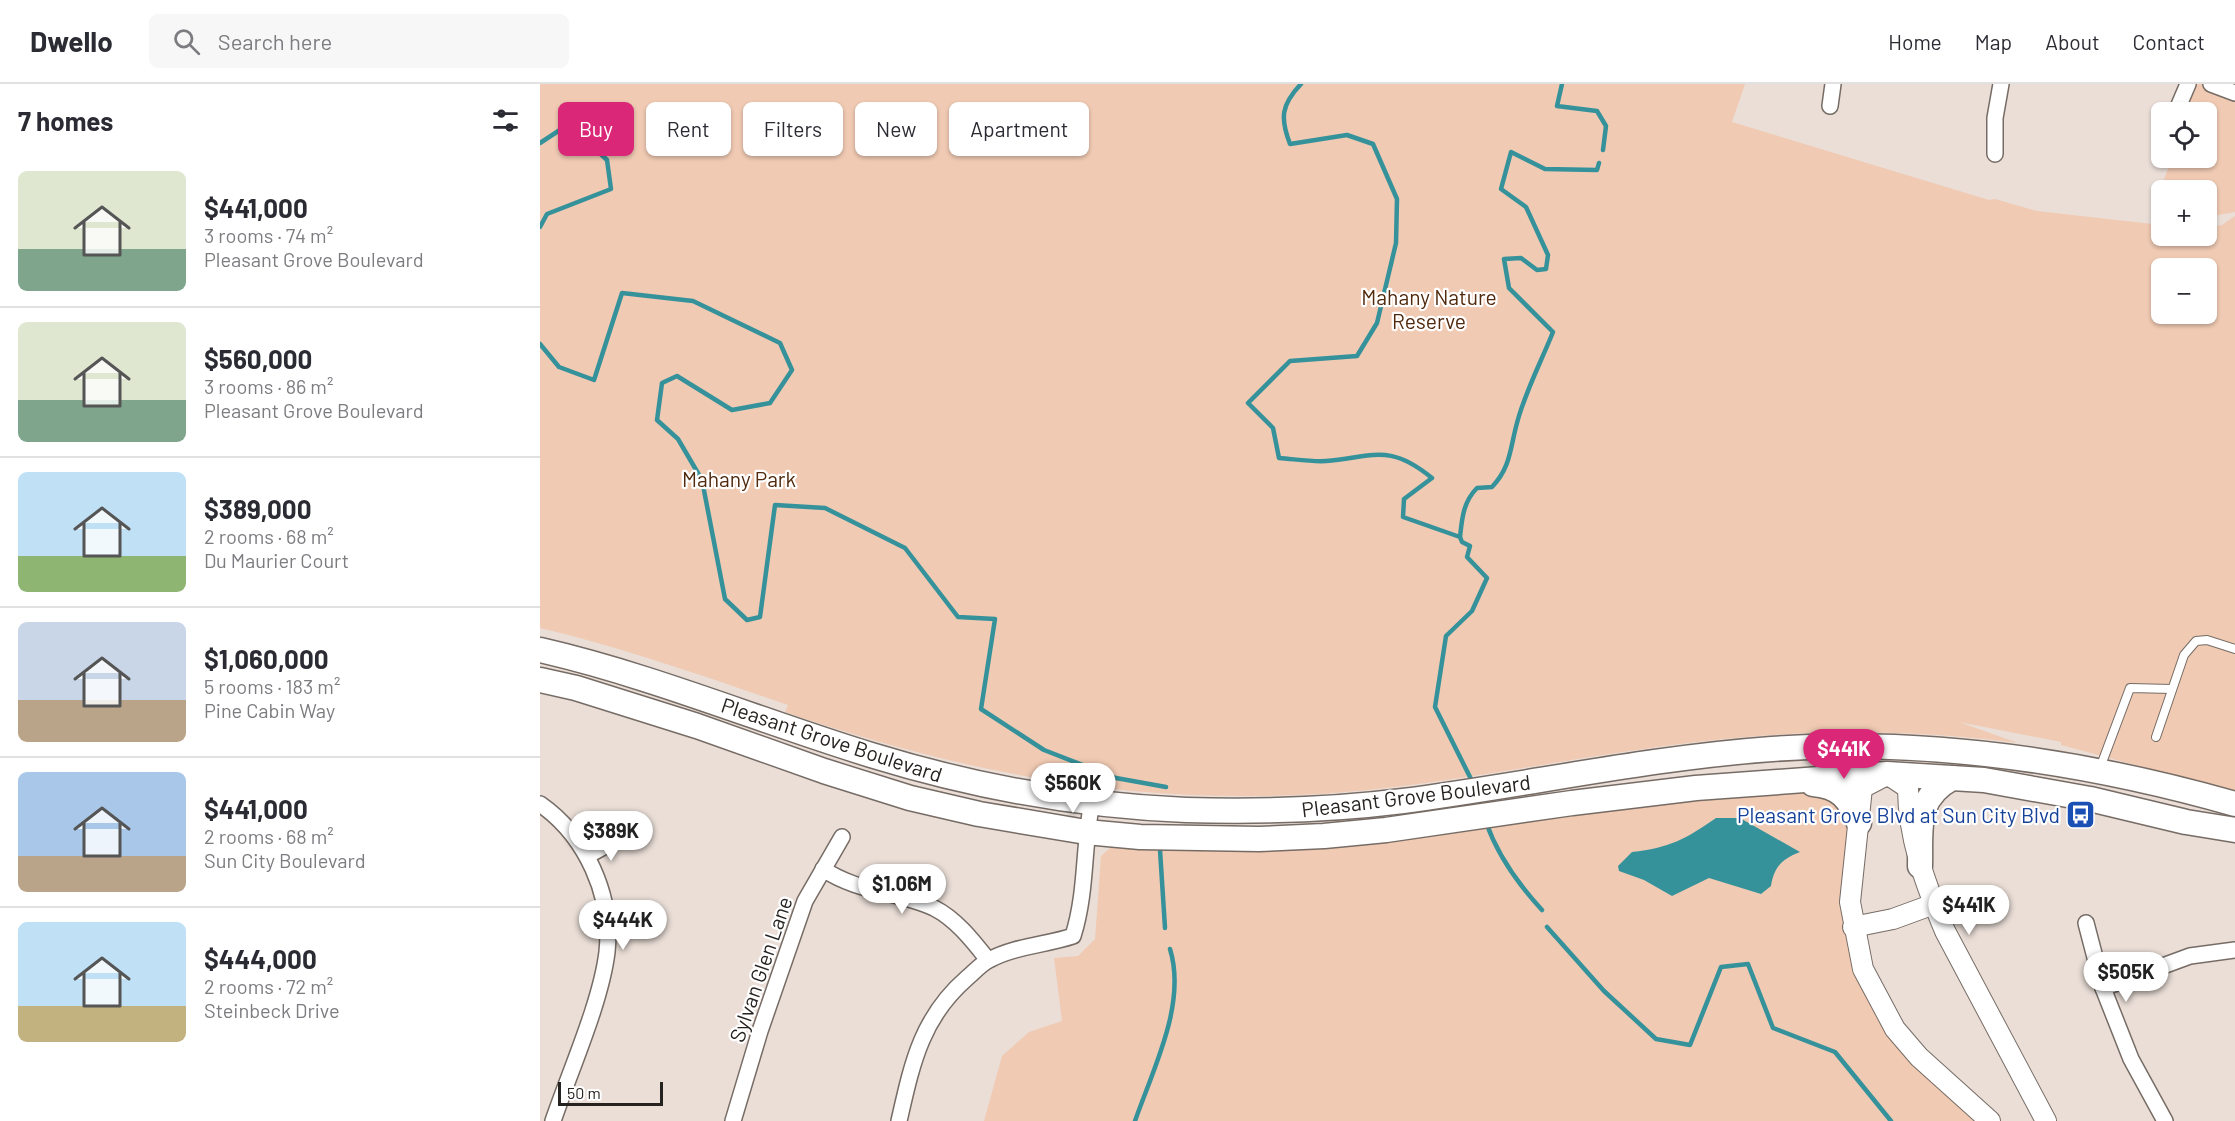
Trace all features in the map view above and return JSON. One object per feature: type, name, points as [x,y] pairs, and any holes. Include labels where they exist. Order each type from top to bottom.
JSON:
[{"type":"main road","name":"Pleasant Grove Boulevard","points":[[540,650],[660,683],[886,760],[987,785],[1092,802],[1182,810],[1276,811],[1349,807],[1445,795],[1666,761],[1771,749],[1888,746],[1996,754],[2099,770],[2159,782],[2235,804]]},
{"type":"main road","name":"Pleasant Grove Boulevard","points":[[540,680],[576,688],[697,726],[824,771],[910,798],[979,814],[1086,832],[1140,837],[1259,839],[1365,832],[1450,822],[1572,802],[1772,781],[1887,774],[1984,780],[2090,799],[2186,822],[2235,830]]},
{"type":"main road","points":[[1920,866],[1921,815],[1931,794],[1952,778]]},
{"type":"main road","points":[[1772,781],[1826,785],[1840,791],[1851,803],[1859,823]]},
{"type":"street","points":[[1830,106],[1833,84]]},
{"type":"street","points":[[1995,154],[1995,118],[2001,84]]},
{"type":"street","points":[[2180,102],[2188,84]]},
{"type":"street","points":[[2211,84],[2235,93]]},
{"type":"street","points":[[1887,774],[1888,746]]},
{"type":"street","points":[[1887,774],[1862,788],[1850,903],[1863,969],[1895,1029],[1919,1057],[1990,1121]]},
{"type":"street","points":[[1887,774],[1908,788],[1908,819],[1920,866],[1945,931],[2046,1121]]},
{"type":"street","points":[[899,1121],[921,1039],[931,1020],[956,988],[988,960],[1028,946],[1052,943],[1073,936],[1080,913],[1086,832],[1092,802]]},
{"type":"street","points":[[540,804],[572,836],[587,856],[604,906],[607,950],[597,992],[553,1121]]},
{"type":"street","name":"Sylvan Glen Lane","points":[[733,1121],[760,1031],[805,902],[842,837]]},
{"type":"street","points":[[587,856],[620,838]]},
{"type":"street","points":[[824,869],[841,881],[862,889],[935,909],[959,926],[988,960]]},
{"type":"street","points":[[1853,927],[1893,919],[1934,904]]},
{"type":"street","points":[[2086,923],[2103,988],[2131,1059],[2165,1121]]},
{"type":"street","points":[[2103,988],[2190,956],[2235,951]]},
{"type":"lane","points":[[2156,737],[2184,655],[2196,641],[2207,640],[2235,649]]},
{"type":"lane","points":[[2099,770],[2130,688],[2172,689]]},
{"type":"green space","points":[[540,84],[1745,84],[1732,122],[1989,200],[1995,199],[2037,211],[2151,224],[2151,246],[2217,246],[2217,226],[2235,216],[2235,792],[2061,745],[2061,742],[1959,722],[2018,743],[1901,733],[1783,734],[1705,741],[1435,782],[1345,792],[1272,796],[1130,791],[992,770],[923,754],[785,712],[788,705],[603,645],[540,628]]},
{"type":"green space","points":[[2188,84],[2235,84],[2235,212],[2217,215],[2217,180],[2164,180],[2168,168],[2217,168],[2217,102],[2184,102]]},
{"type":"green space","points":[[1774,790],[1829,794],[1848,822],[1844,902],[1875,1007],[1976,1121],[984,1121],[1002,1056],[1029,1032],[1062,1021],[1054,958],[1078,956],[1095,939],[1101,856],[1119,840],[1322,842]]},
{"type":"water","points":[[1716,818],[1740,818],[1800,852],[1780,864],[1771,886],[1761,894],[1709,878],[1672,896],[1644,880],[1619,871],[1618,866],[1632,852],[1657,848],[1677,841]]},
{"type":"waterway","points":[[1301,84],[1289,99],[1284,112],[1290,144],[1347,135],[1373,144],[1397,199],[1396,243],[1377,323],[1357,356],[1290,361],[1248,403],[1273,428],[1279,458],[1320,461],[1369,455],[1392,456],[1417,467],[1432,478],[1404,499],[1403,517],[1460,537],[1462,542],[1470,546],[1467,557],[1487,578],[1472,611],[1446,636],[1435,707],[1473,783]]},
{"type":"waterway","points":[[1562,84],[1557,106],[1597,111],[1606,126],[1603,150]]},
{"type":"waterway","points":[[540,143],[569,124],[607,160],[611,189],[547,214],[540,227]]},
{"type":"waterway","points":[[1460,537],[1464,511],[1472,493],[1477,488],[1492,487],[1503,472],[1524,400],[1553,332],[1509,288],[1504,259],[1521,258],[1537,270],[1546,269],[1548,255],[1526,207],[1501,189],[1511,152],[1545,169],[1597,170],[1599,163]]},
{"type":"waterway","points":[[540,344],[559,367],[594,380],[622,293],[693,301],[780,343],[792,370],[770,403],[732,410],[677,376],[662,383],[657,420],[678,439],[702,480],[725,599],[747,620],[760,617],[775,505],[825,508],[905,548],[958,617],[995,619],[981,709],[1044,750],[1116,778],[1166,787]]},
{"type":"waterway","points":[[1486,822],[1509,869],[1542,910]]},
{"type":"waterway","points":[[1160,850],[1165,928]]},
{"type":"waterway","points":[[1547,927],[1604,991],[1656,1039],[1690,1045],[1721,967],[1748,964],[1773,1028],[1835,1052],[1891,1121]]},
{"type":"waterway","points":[[1135,1121],[1166,1036],[1171,1014],[1174,970],[1170,949]]},
{"type":"place","name":"Pleasant Grove Blvd at Sun City Blvd","points":[[2081,814]]},
{"type":"park label","name":"Mahany Nature Reserve","points":[[1429,308]]},
{"type":"park label","name":"Mahany Park","points":[[739,478]]}]
